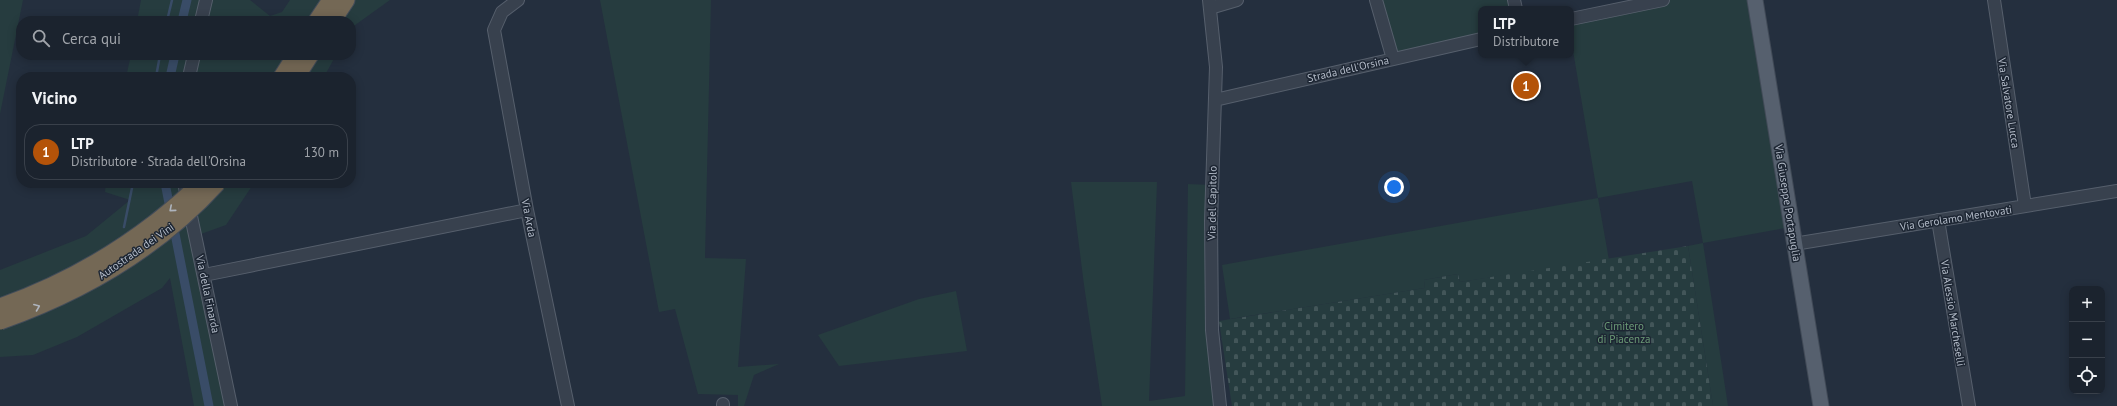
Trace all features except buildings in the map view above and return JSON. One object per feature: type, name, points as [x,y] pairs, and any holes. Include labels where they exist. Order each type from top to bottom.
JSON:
[{"type":"highway","points":[[321,16],[331,0]]},
{"type":"highway","points":[[335,16],[346,0]]},
{"type":"highway","points":[[285,72],[293,60]]},
{"type":"highway","points":[[299,72],[307,60]]},
{"type":"highway","name":"Autostrada dei Vini","points":[[0,307],[61,283],[96,265],[150,227],[194,188]]},
{"type":"highway","name":"Autostrada dei Vini","points":[[0,321],[62,297],[123,263],[182,217],[211,188]]},
{"type":"main road","name":"Via Giuseppe Portapuglia","points":[[1755,0],[1831,406]]},
{"type":"main road","name":"Via Giuseppe Portapuglia","points":[[1766,0],[1800,243],[1820,406]]},
{"type":"street","points":[[202,16],[206,0]]},
{"type":"street","name":"Via Arda","points":[[518,0],[502,12],[494,30],[527,210],[568,406]]},
{"type":"street","points":[[1210,4],[1237,0]]},
{"type":"street","points":[[1376,0],[1393,59]]},
{"type":"street","points":[[1574,18],[1663,0]]},
{"type":"street","name":"Via Salvatore Lucca","points":[[1994,0],[2025,206]]},
{"type":"street","name":"Via del Capitolo","points":[[1210,4],[1216,67],[1211,221],[1212,330],[1220,406]]},
{"type":"street","name":"Strada dell'Orsina","points":[[1215,100],[1478,39]]},
{"type":"street","points":[[190,72],[193,60]]},
{"type":"street","name":"Via della Finarda","points":[[185,188],[231,406]]},
{"type":"street","name":"Via Gerolamo Mentovati","points":[[1800,243],[2117,191]]},
{"type":"street","points":[[204,275],[527,210]]},
{"type":"street","name":"Via Alessio Marcheselli","points":[[1938,220],[1968,406]]},
{"type":"green space","points":[[0,0],[23,0],[20,16],[16,16],[16,35],[0,114]]},
{"type":"green space","points":[[141,0],[250,0],[270,16],[138,16]]},
{"type":"green space","points":[[290,0],[390,0],[356,24],[356,16],[270,16],[282,12]]},
{"type":"green space","points":[[600,0],[711,0],[705,258],[746,259],[738,367],[779,364],[754,375],[744,406],[738,406],[738,395],[698,394],[675,309],[659,312]]},
{"type":"green space","points":[[1377,0],[1513,0],[1515,6],[1478,6],[1478,39],[1393,59]]},
{"type":"green space","points":[[1663,0],[1754,0],[1791,227],[1703,243],[1692,181],[1598,198],[1574,57],[1574,18]]},
{"type":"green space","points":[[130,60],[333,60],[327,72],[127,72]]},
{"type":"green space","points":[[1071,182],[1157,182],[1149,401],[1185,396],[1188,184],[1212,185],[1217,406],[1102,406],[1084,285]]},
{"type":"green space","points":[[105,188],[251,188],[226,225],[201,234],[234,406],[194,406],[170,278],[162,288],[77,337],[33,355],[0,357],[0,270],[86,236],[130,200],[105,192]]},
{"type":"green space","points":[[1598,198],[1609,260],[1460,282],[1458,274],[1424,280],[1425,288],[1230,319],[1222,265]]},
{"type":"green space","points":[[1703,243],[1728,406],[1713,406],[1688,246]]},
{"type":"green space","name":"Cimitero di Piacenza","points":[[1688,246],[1713,406],[1232,406],[1219,321],[1425,288],[1424,280],[1458,274],[1460,282]]},
{"type":"green space","points":[[956,291],[967,351],[839,366],[818,335],[919,299]]},
{"type":"waterway","points":[[168,16],[172,0]]},
{"type":"waterway","points":[[183,16],[187,0]]},
{"type":"waterway","points":[[157,72],[159,60]]},
{"type":"waterway","points":[[171,72],[174,60]]},
{"type":"waterway","points":[[124,227],[132,188]]},
{"type":"waterway","points":[[166,188],[209,406]]},
{"type":"place","name":"LTP","points":[[1526,86]]}]
